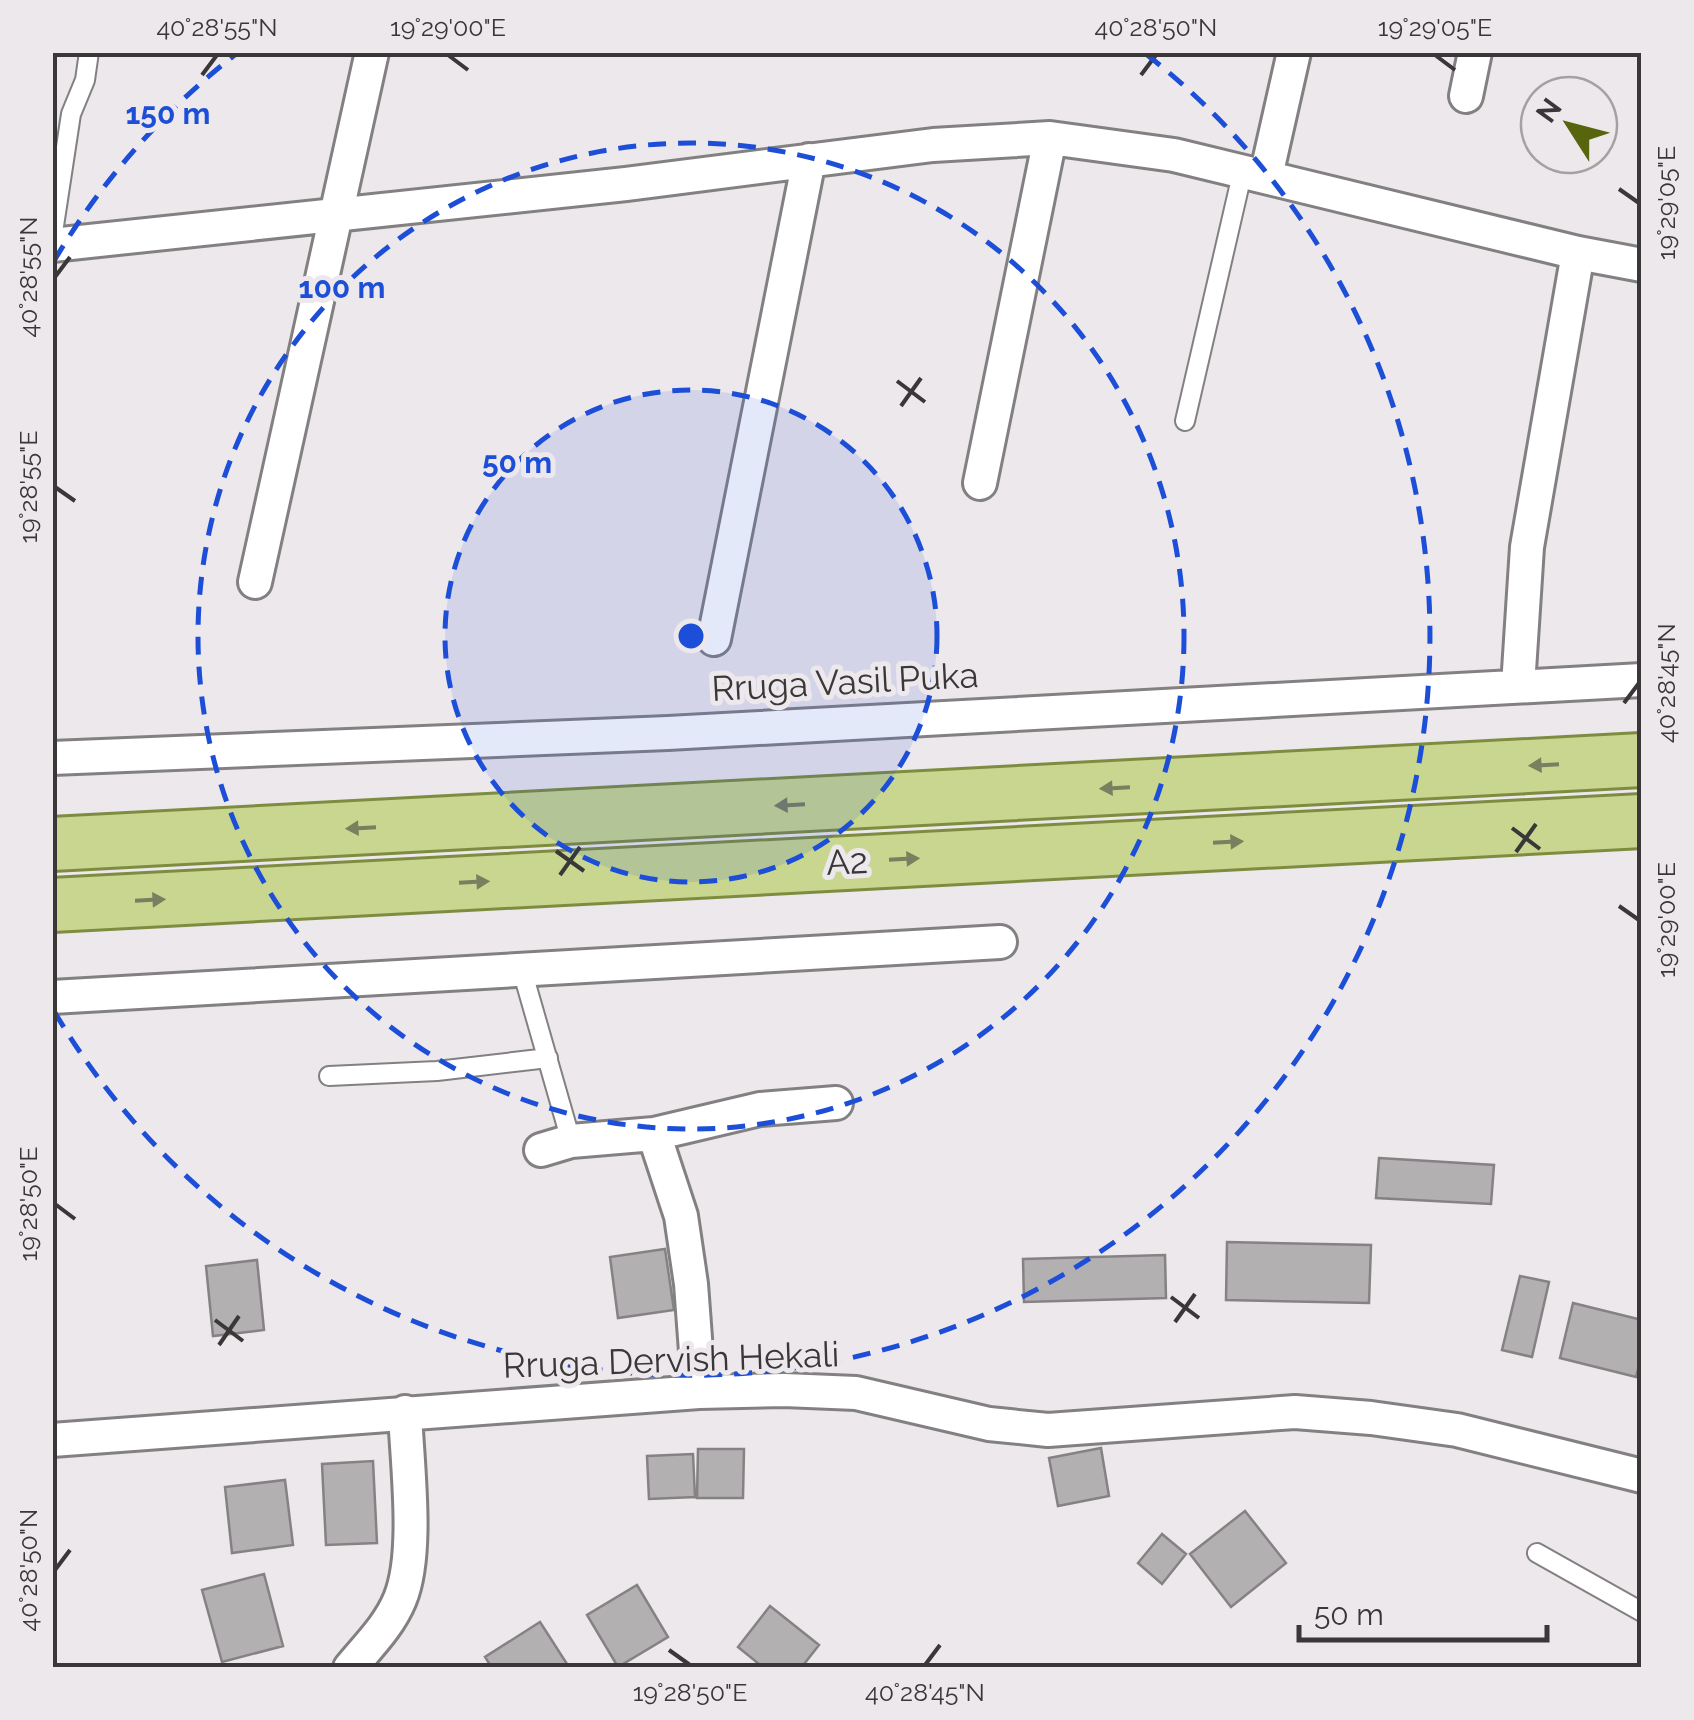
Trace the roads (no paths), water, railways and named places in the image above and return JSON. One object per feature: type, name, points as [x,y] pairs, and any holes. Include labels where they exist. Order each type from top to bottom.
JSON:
[{"type":"main road","name":"A2","points":[[52,844],[1642,760]]},
{"type":"main road","name":"A2","points":[[52,905],[1642,821]]},
{"type":"street","points":[[255,582],[372,52]]},
{"type":"street","points":[[1255,173],[1294,52]]},
{"type":"street","points":[[1466,96],[1475,52]]},
{"type":"street","points":[[52,242],[1002,139],[1050,138],[1174,155],[1642,265]]},
{"type":"street","points":[[980,483],[1050,138]]},
{"type":"street","points":[[714,639],[809,160]]},
{"type":"street","points":[[1518,686],[1527,547],[1578,253]]},
{"type":"street","name":"Rruga Vasil Puka","points":[[52,758],[668,733],[1642,680]]},
{"type":"street","points":[[52,997],[1000,942]]},
{"type":"street","points":[[556,1146],[654,1134],[760,1109],[836,1102]]},
{"type":"street","points":[[654,1134],[681,1216],[691,1284],[699,1392]]},
{"type":"street","name":"Rruga Dervish Hekali","points":[[52,1440],[405,1412],[784,1390],[856,1393],[989,1424],[1048,1430],[1295,1412],[1371,1418],[1457,1430],[1642,1476]]},
{"type":"street","points":[[350,1668],[386,1625],[402,1596],[410,1558],[405,1412]]},
{"type":"lane","points":[[52,242],[71,114],[85,80],[89,52]]},
{"type":"lane","points":[[1185,421],[1255,173]]},
{"type":"lane","points":[[522,970],[548,1058],[556,1146]]},
{"type":"lane","points":[[329,1076],[437,1071],[548,1058]]},
{"type":"lane","points":[[1536,1553],[1642,1612]]}]
